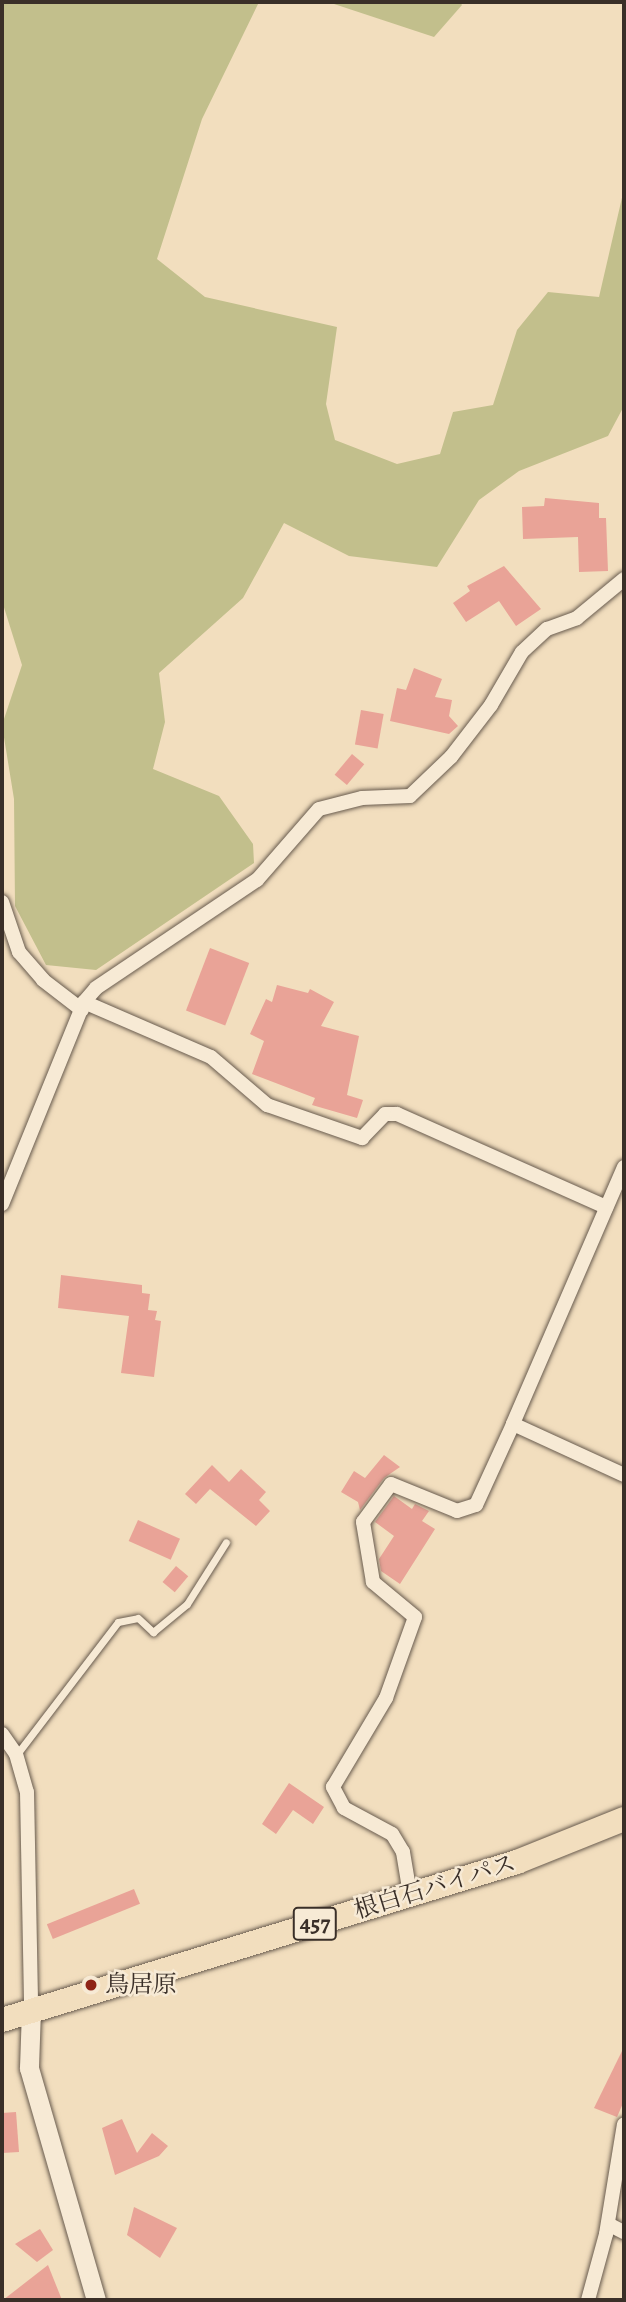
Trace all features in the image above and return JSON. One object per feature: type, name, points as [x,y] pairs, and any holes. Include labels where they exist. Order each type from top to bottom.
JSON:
[{"type":"highway","name":"根白石バイパス","points":[[2,2020],[517,1862],[624,1819]]},
{"type":"street","points":[[2,1204],[83,1006],[112,975],[257,880],[319,809],[362,797],[410,796],[459,746],[522,652],[547,629],[577,618],[624,579]]},
{"type":"street","points":[[2,902],[19,952],[43,980],[83,1006],[211,1057],[267,1105],[362,1138],[385,1114],[397,1114],[606,1207]]},
{"type":"street","points":[[410,1894],[403,1852],[392,1834],[344,1808],[333,1787],[386,1698],[415,1617],[373,1583],[363,1522],[391,1484],[457,1511],[476,1505],[624,1167]]},
{"type":"street","points":[[513,1424],[624,1475]]},
{"type":"street","points":[[2,1734],[16,1755],[27,1792],[32,1866],[29,2068],[96,2300]]},
{"type":"street","points":[[588,2300],[608,2224],[624,2124]]},
{"type":"street","points":[[614,2194],[624,2179]]},
{"type":"street","points":[[608,2224],[624,2232]]},
{"type":"lane","points":[[16,1755],[118,1622],[138,1618],[153,1632],[187,1604],[226,1542]]},
{"type":"shaded area","points":[[2,2],[259,2],[202,119],[157,259],[205,297],[337,327],[326,404],[335,440],[397,464],[440,454],[453,412],[493,405],[517,330],[548,292],[599,297],[624,189],[624,406],[608,436],[519,471],[479,500],[437,567],[349,556],[284,523],[243,598],[159,673],[165,722],[153,769],[219,796],[253,844],[254,863],[96,970],[46,965],[15,906],[14,799],[2,725],[22,665],[2,601]]},
{"type":"shaded area","points":[[328,2],[460,2],[462,5],[434,37]]},
{"type":"building","points":[[545,498],[599,503],[599,518],[606,518],[608,571],[579,572],[578,537],[523,539],[522,507],[544,506]]},
{"type":"building","points":[[504,566],[541,609],[516,626],[499,601],[466,622],[453,603],[470,591],[467,586]]},
{"type":"building","points":[[414,668],[442,679],[435,697],[452,700],[449,716],[458,726],[449,734],[390,721],[397,688],[406,690]]},
{"type":"building","points":[[361,710],[384,714],[378,748],[355,744]]},
{"type":"building","points":[[352,754],[364,764],[347,785],[335,775]]},
{"type":"building","points":[[210,948],[249,963],[225,1026],[186,1011]]},
{"type":"building","points":[[277,985],[308,993],[310,989],[334,1002],[321,1026],[359,1036],[347,1095],[363,1100],[357,1118],[312,1105],[315,1098],[252,1074],[264,1041],[250,1034],[266,999],[272,1002]]},
{"type":"building","points":[[61,1275],[142,1285],[142,1293],[150,1294],[148,1310],[157,1311],[155,1320],[161,1321],[154,1377],[121,1373],[129,1316],[58,1308]]},
{"type":"building","points":[[384,1455],[400,1467],[384,1478],[360,1510],[358,1502],[341,1492],[354,1471],[365,1478]]},
{"type":"building","points":[[212,1465],[229,1482],[241,1469],[266,1492],[259,1500],[270,1511],[256,1526],[210,1489],[196,1504],[185,1494]]},
{"type":"building","points":[[394,1496],[412,1509],[415,1504],[429,1511],[422,1521],[435,1529],[400,1584],[381,1571],[379,1559],[394,1536],[375,1522]]},
{"type":"building","points":[[138,1520],[180,1539],[171,1560],[129,1541]]},
{"type":"building","points":[[176,1566],[188,1576],[175,1592],[163,1582]]},
{"type":"building","points":[[289,1783],[324,1807],[313,1824],[293,1810],[276,1834],[262,1824]]},
{"type":"building","points":[[134,1889],[140,1904],[53,1939],[47,1924]]},
{"type":"building","points":[[623,2049],[624,2101],[617,2117],[594,2108]]},
{"type":"building","points":[[16,2112],[19,2152],[2,2153],[2,2113]]},
{"type":"building","points":[[122,2119],[137,2153],[152,2133],[168,2146],[159,2156],[115,2175],[102,2128]]},
{"type":"building","points":[[134,2207],[177,2228],[160,2258],[127,2235]]},
{"type":"building","points":[[40,2229],[53,2250],[37,2262],[15,2244]]},
{"type":"building","points":[[48,2265],[62,2300],[3,2300]]},
{"type":"place","name":"鳥居原","points":[[91,1985]]}]
